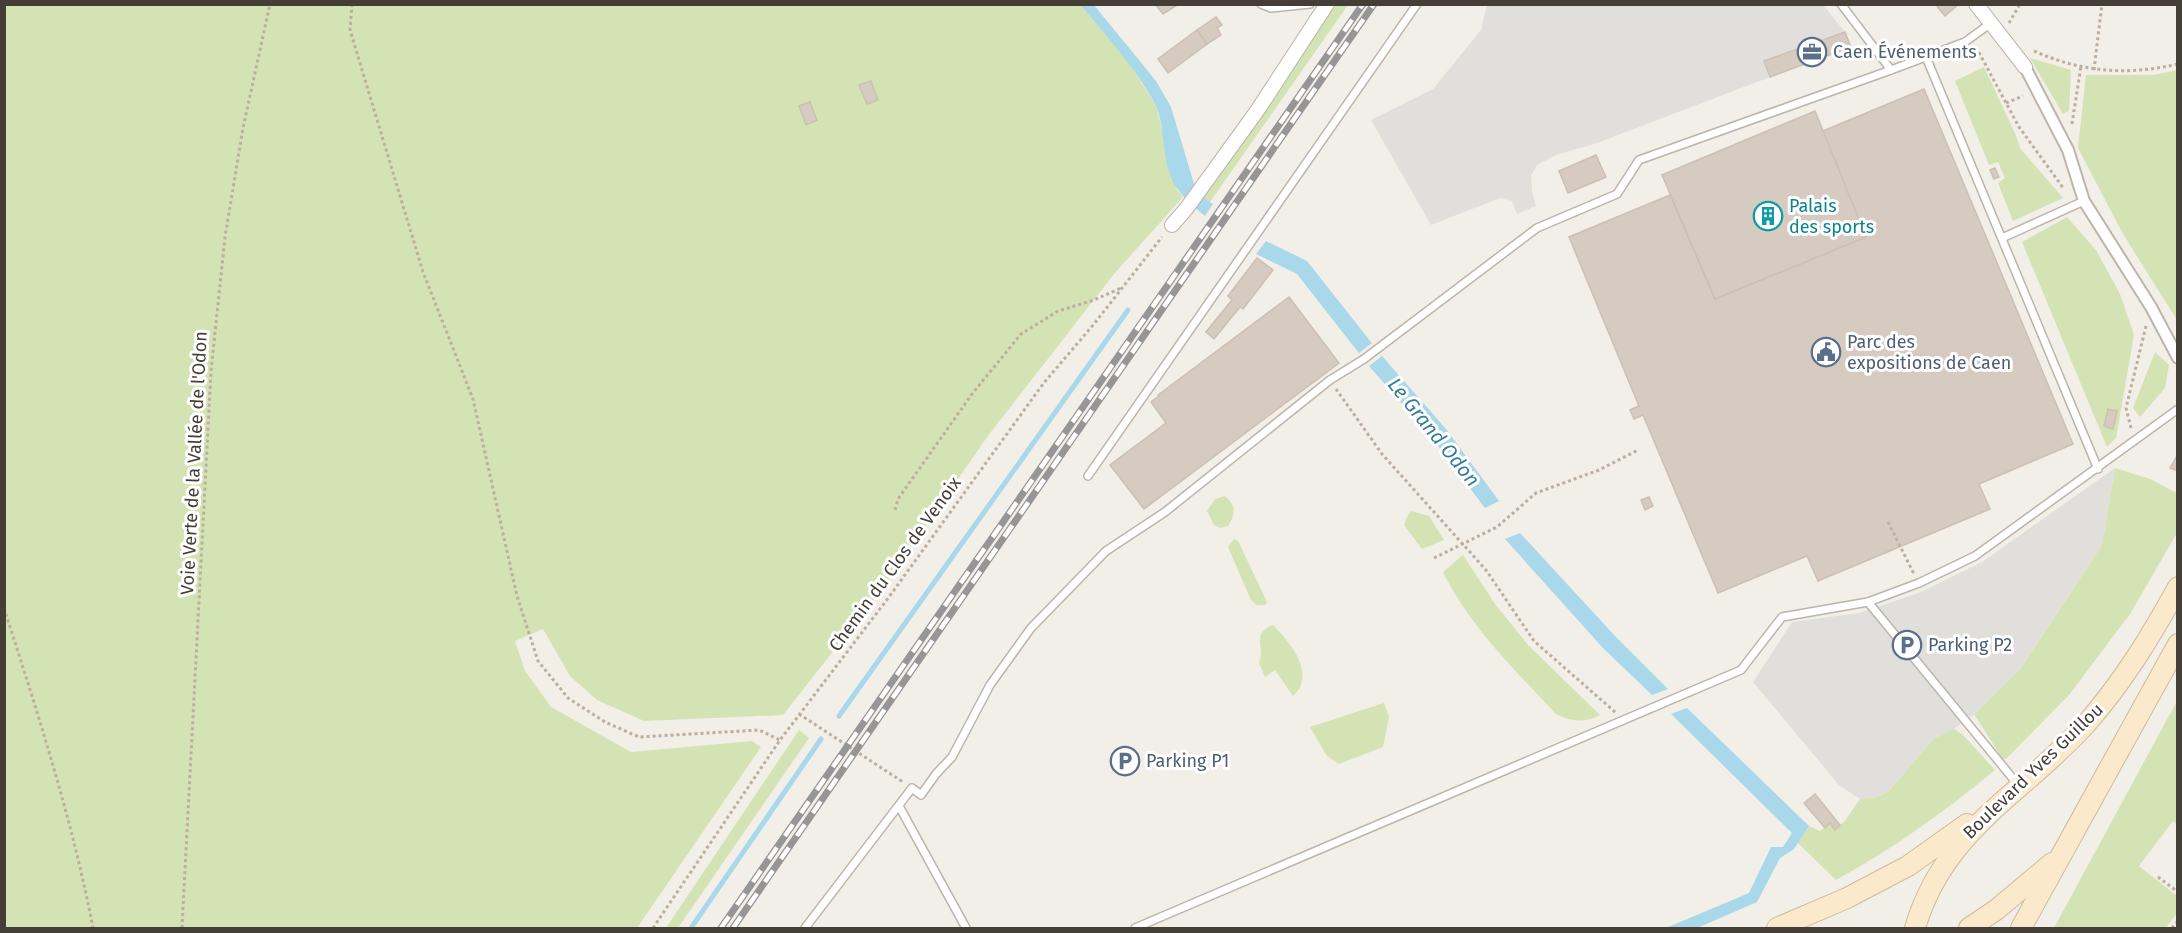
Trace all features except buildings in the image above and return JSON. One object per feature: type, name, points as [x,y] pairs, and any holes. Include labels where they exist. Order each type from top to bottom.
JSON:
[{"type":"main road","name":"Boulevard Yves Guillou","points":[[1915,928],[1931,886],[1955,849],[1974,828],[2084,726],[2133,665],[2178,587]]},
{"type":"main road","points":[[2021,928],[2178,644]]},
{"type":"main road","points":[[1777,928],[1848,898],[1908,866],[2017,788]]},
{"type":"main road","points":[[1969,928],[1996,910],[2061,856]]},
{"type":"street","points":[[1172,225],[1257,111],[1327,4]]},
{"type":"street","points":[[1976,4],[2025,68],[2068,150],[2084,201],[2151,307],[2178,357]]},
{"type":"lane","points":[[1261,4],[1271,8],[1310,4]]},
{"type":"lane","points":[[1088,476],[1417,4]]},
{"type":"lane","points":[[1841,4],[1891,70]]},
{"type":"lane","points":[[805,928],[912,789],[921,795],[952,757],[990,685],[1031,628],[1106,552],[1165,512],[1330,380],[1377,350],[1537,228],[1617,194],[1639,160],[1926,57],[1971,38],[1991,23]]},
{"type":"lane","points":[[1926,57],[2098,469]]},
{"type":"lane","points":[[2002,238],[2084,201]]},
{"type":"lane","points":[[1135,928],[1741,670],[1782,617],[1868,602],[1919,583],[1975,556],[2178,410]]},
{"type":"lane","points":[[1868,602],[2001,765],[2017,788]]},
{"type":"lane","points":[[899,806],[966,928]]},
{"type":"path","name":"Voie Verte de la Vallée de l'Odon","points":[[183,928],[211,371],[225,237],[239,150],[270,4]]},
{"type":"path","points":[[352,4],[350,30],[423,272],[473,399],[517,597],[538,661],[568,698],[605,722],[639,737],[759,730],[780,740]]},
{"type":"path","points":[[2006,27],[2020,4]]},
{"type":"path","points":[[2094,70],[2102,4]]},
{"type":"path","points":[[1971,38],[2019,127],[2068,194],[2084,201]]},
{"type":"path","points":[[2026,47],[2055,60],[2094,70],[2123,71],[2178,64]]},
{"type":"path","points":[[2068,150],[2080,66]]},
{"type":"path","points":[[2006,103],[2021,97]]},
{"type":"path","name":"Chemin du Clos de Venoix","points":[[653,928],[799,714],[890,597],[1043,384],[1172,225]]},
{"type":"path","points":[[895,510],[898,499],[972,394],[1021,334],[1058,311],[1094,300],[1123,287]]},
{"type":"path","points":[[2134,440],[2126,408],[2151,307]]},
{"type":"path","points":[[1330,380],[1382,454],[1486,570],[1533,641],[1623,719]]},
{"type":"path","points":[[1434,558],[1497,527],[1536,493],[1599,470],[1638,450]]},
{"type":"path","points":[[1888,522],[1919,583]]},
{"type":"path","points":[[4,608],[54,766],[73,836],[93,928]]},
{"type":"path","points":[[799,714],[912,789]]},
{"type":"path","points":[[2158,877],[2178,892]]},
{"type":"path","points":[[2172,928],[2178,921]]},
{"type":"green space","points":[[1081,4],[1126,58],[1156,106],[1177,190],[1183,197],[1114,274],[987,437],[882,589],[783,715],[644,721],[597,700],[570,676],[543,629],[515,641],[525,671],[551,707],[631,752],[752,741],[761,747],[637,928],[5,928],[5,5]]},
{"type":"green space","points":[[1336,5],[1348,5],[1210,202],[1201,196],[1219,174]]},
{"type":"green space","points":[[2030,58],[2071,70],[2069,111],[2063,114]]},
{"type":"green space","points":[[1984,67],[2020,148],[2063,198],[2013,221],[1998,183],[2005,178],[1998,162],[1989,165],[1955,81]]},
{"type":"green space","points":[[2178,70],[2177,320],[2123,234],[2078,148],[2086,75],[2154,75]]},
{"type":"green space","points":[[2067,217],[2096,250],[2120,294],[2134,335],[2116,438],[2107,447],[2022,242]]},
{"type":"green space","points":[[2155,352],[2169,365],[2165,388],[2140,417],[2133,408]]},
{"type":"green space","points":[[2115,468],[2150,479],[2177,493],[2177,533],[2130,614],[2069,695],[2006,759],[2002,758],[1974,714],[2021,668],[2102,545]]},
{"type":"green space","points":[[1225,496],[1233,506],[1233,513],[1228,526],[1220,528],[1214,525],[1207,511],[1215,499]]},
{"type":"green space","points":[[1411,511],[1429,516],[1444,540],[1422,549],[1404,525]]},
{"type":"green space","points":[[1234,539],[1238,541],[1267,602],[1265,605],[1257,605],[1251,600],[1228,547]]},
{"type":"green space","points":[[1463,555],[1495,604],[1528,645],[1600,715],[1578,720],[1556,714],[1494,647],[1466,611],[1443,572]]},
{"type":"green space","points":[[1273,625],[1287,640],[1302,668],[1300,687],[1293,696],[1275,670],[1265,677],[1259,663],[1260,636]]},
{"type":"green space","points":[[2177,701],[2177,824],[2173,821],[2139,866],[2177,896],[2177,913],[2166,928],[2054,928]]},
{"type":"green space","points":[[1384,703],[1389,717],[1383,747],[1339,764],[1327,756],[1310,727]]},
{"type":"green space","points":[[1954,729],[1962,734],[1995,770],[1938,815],[1836,880],[1798,843],[1809,826],[1820,831],[1830,823],[1835,829],[1844,822],[1860,799],[1877,797],[1889,791],[1933,739]]},
{"type":"green space","points":[[799,730],[809,738],[678,928],[666,928]]},
{"type":"shaded area","points":[[1487,5],[1823,5],[1845,32],[1764,61],[1770,77],[1597,143],[1556,155],[1537,165],[1531,175],[1536,206],[1517,214],[1512,201],[1500,198],[1431,225],[1371,120],[1433,89],[1481,30]]},
{"type":"shaded area","name":"Parking P2","points":[[2115,468],[2102,545],[2021,668],[1974,714],[1954,729],[1933,739],[1889,791],[1877,797],[1860,799],[1839,785],[1753,682],[1792,622],[1859,613],[1921,592],[1982,562]]},
{"type":"water","points":[[1081,5],[1094,5],[1156,81],[1171,107],[1195,187],[1201,196],[1213,204],[1205,216],[1179,191],[1170,175],[1158,112],[1147,90]]},
{"type":"water","name":"Le Grand Odon","points":[[1266,241],[1307,261],[1382,356],[1446,429],[1499,501],[1485,508],[1432,438],[1369,366],[1297,274],[1256,254]]},
{"type":"water","points":[[1520,533],[1615,636],[1668,689],[1652,695],[1603,648],[1505,539]]},
{"type":"water","points":[[1687,708],[1809,826],[1794,849],[1780,858],[1757,902],[1697,928],[1666,928],[1749,893],[1771,847],[1783,847],[1792,833],[1671,714]]},
{"type":"pier","points":[[1372,343],[1382,356],[1369,366],[1359,353]]},
{"type":"waterway","points":[[839,716],[1128,310]]},
{"type":"waterway","points":[[691,928],[821,739]]},
{"type":"railway","points":[[721,928],[1363,4]]},
{"type":"railway","points":[[733,928],[1374,4]]},
{"type":"place","name":"Caen Événements","points":[[1812,52]]},
{"type":"place","name":"Palais des sports","points":[[1768,216]]},
{"type":"place","name":"Parc des expositions de Caen","points":[[1826,352]]},
{"type":"place","name":"Parking P2","points":[[1907,645]]},
{"type":"place","name":"Parking P1","points":[[1125,761]]}]
